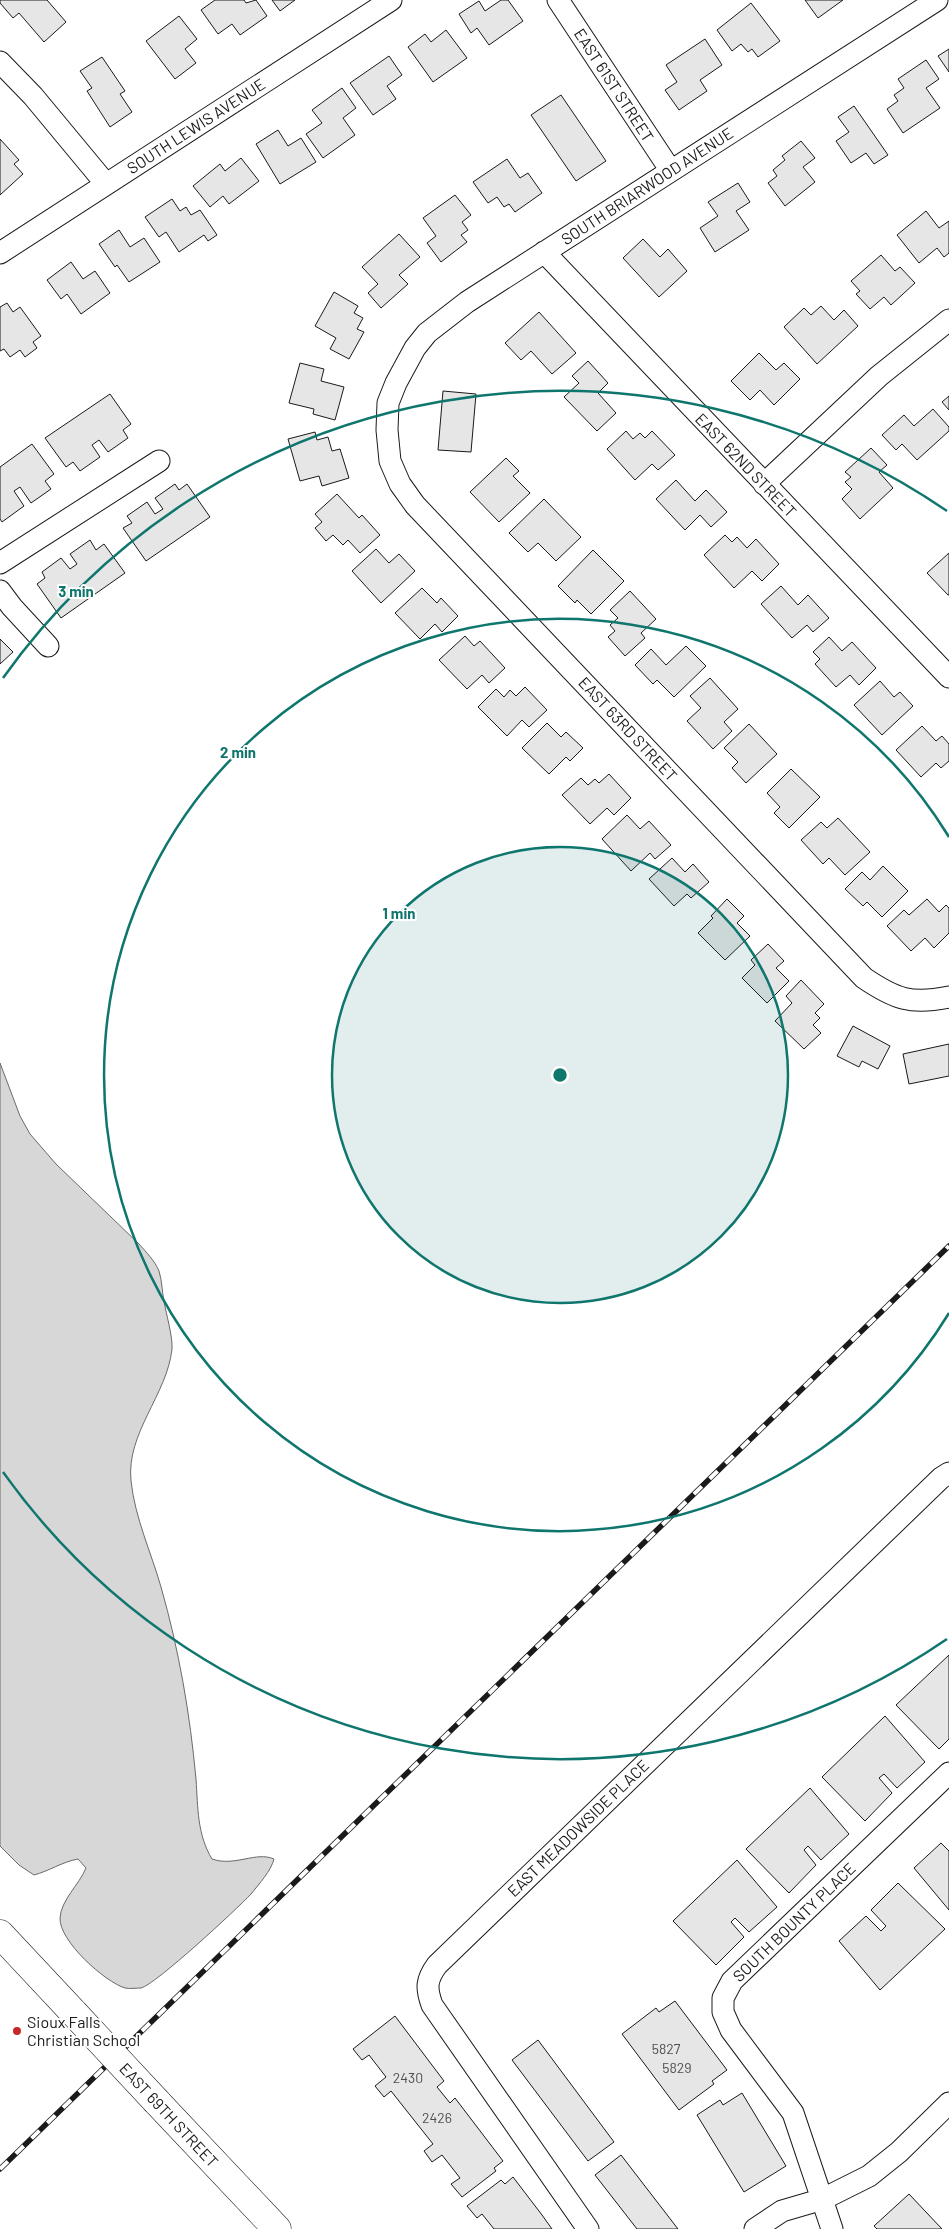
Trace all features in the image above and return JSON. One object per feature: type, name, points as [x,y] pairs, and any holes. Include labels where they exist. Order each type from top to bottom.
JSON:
[{"type":"main road","name":"EAST 69TH STREET","points":[[0,1934],[277,2229]]},
{"type":"street","name":"SOUTH LEWIS AVENUE","points":[[0,253],[392,0]]},
{"type":"street","name":"EAST 61ST STREET","points":[[558,0],[671,171]]},
{"type":"street","name":"SOUTH BRIARWOOD AVENUE","points":[[388,403],[396,383],[415,348],[427,332],[467,302],[937,0]]},
{"type":"street","points":[[0,62],[33,96],[106,184]]},
{"type":"street","name":"EAST 62ND STREET","points":[[544,252],[949,676]]},
{"type":"street","points":[[764,484],[879,376],[949,320]]},
{"type":"street","name":"EAST 63RD STREET","points":[[388,403],[387,430],[390,461],[400,484],[415,505],[864,978],[887,994],[911,1001],[941,999]]},
{"type":"street","points":[[0,563],[159,461]]},
{"type":"street","points":[[0,591],[48,646]]},
{"type":"street","name":"EAST MEADOWSIDE PLACE","points":[[588,2229],[432,2005],[427,1990],[428,1976],[437,1965],[940,1478],[949,1473]]},
{"type":"street","name":"SOUTH BOUNTY PLACE","points":[[832,2229],[793,2113],[730,2030],[722,2012],[723,1998],[732,1981],[949,1773]]},
{"type":"street","points":[[755,2229],[782,2211],[823,2199],[870,2176],[949,2103]]},
{"type":"shaded area","points":[[0,1063],[20,1116],[30,1134],[56,1164],[139,1244],[153,1260],[159,1271],[172,1349],[169,1366],[163,1382],[140,1430],[135,1447],[131,1463],[133,1495],[161,1587],[183,1682],[191,1730],[199,1820],[203,1840],[212,1859],[229,1861],[267,1857],[274,1859],[264,1877],[243,1902],[178,1961],[141,1988],[125,1988],[106,1978],[75,1949],[67,1938],[60,1918],[67,1899],[86,1868],[78,1859],[34,1875],[19,1865],[0,1846]]},
{"type":"building","points":[[0,0],[47,0],[66,22],[44,42],[19,13],[13,18],[0,3]]},
{"type":"building","points":[[215,0],[244,0],[246,3],[256,0],[267,16],[240,35],[232,24],[218,34],[201,10]]},
{"type":"building","points":[[272,0],[295,0],[280,11]]},
{"type":"building","points":[[501,0],[508,0],[523,21],[489,45],[477,28],[471,33],[459,14],[479,1],[485,11]]},
{"type":"building","points":[[805,0],[843,0],[818,18]]},
{"type":"building","points":[[751,3],[780,41],[758,57],[752,49],[748,52],[741,44],[732,51],[717,30]]},
{"type":"building","points":[[179,16],[197,39],[185,49],[196,63],[175,79],[146,41]]},
{"type":"building","points":[[446,30],[467,58],[433,82],[408,47],[425,34],[431,42]]},
{"type":"building","points":[[705,39],[722,65],[700,80],[707,91],[679,110],[665,90],[677,82],[666,65]]},
{"type":"building","points":[[949,49],[949,72],[938,56]]},
{"type":"building","points":[[389,56],[402,75],[387,86],[396,99],[373,115],[350,83]]},
{"type":"building","points":[[102,57],[125,91],[120,94],[132,112],[110,127],[87,91],[92,88],[80,71]]},
{"type":"building","points":[[926,60],[939,79],[926,88],[940,108],[903,133],[887,109],[898,101],[894,95],[904,88],[898,79]]},
{"type":"building","points":[[342,88],[356,108],[343,118],[355,135],[323,158],[306,134],[322,123],[312,110]]},
{"type":"building","points":[[561,95],[606,161],[576,181],[531,115]]},
{"type":"building","points":[[854,106],[888,155],[874,164],[866,153],[851,163],[836,141],[849,132],[838,117]]},
{"type":"building","points":[[278,130],[288,146],[301,138],[316,162],[280,184],[256,144]]},
{"type":"building","points":[[0,139],[19,160],[14,164],[23,174],[0,195]]},
{"type":"building","points":[[801,141],[815,158],[803,167],[815,182],[785,206],[768,183],[777,176],[773,170],[785,160],[782,156]]},
{"type":"building","points":[[241,158],[259,181],[229,204],[223,196],[210,207],[193,186],[220,164],[225,171]]},
{"type":"building","points":[[507,159],[520,178],[528,173],[542,193],[515,212],[509,204],[504,207],[497,197],[488,203],[473,182]]},
{"type":"building","points":[[738,183],[750,202],[736,211],[749,230],[715,252],[700,228],[718,216],[708,202]]},
{"type":"building","points":[[455,195],[471,215],[462,222],[468,230],[461,235],[467,242],[441,262],[427,243],[436,236],[423,218]]},
{"type":"building","points":[[172,199],[180,211],[186,207],[191,215],[200,210],[217,235],[208,241],[204,235],[179,252],[166,232],[159,237],[145,217]]},
{"type":"building","points":[[926,211],[939,228],[949,221],[949,253],[944,257],[937,248],[919,263],[897,235]]},
{"type":"building","points":[[119,230],[130,247],[144,238],[160,262],[129,282],[117,265],[115,267],[99,244]]},
{"type":"building","points":[[399,234],[420,257],[399,275],[408,284],[381,308],[368,293],[378,284],[362,267]]},
{"type":"building","points":[[643,239],[660,257],[668,249],[687,271],[659,297],[623,258]]},
{"type":"building","points":[[881,255],[895,271],[900,267],[915,283],[891,305],[884,297],[870,309],[856,294],[860,291],[851,281]]},
{"type":"building","points":[[71,262],[83,279],[95,271],[110,293],[81,314],[67,294],[61,299],[47,280]]},
{"type":"building","points":[[334,292],[358,306],[354,313],[363,318],[357,329],[364,332],[349,359],[330,349],[336,338],[315,326]]},
{"type":"building","points":[[7,303],[13,312],[20,307],[41,336],[33,342],[37,348],[25,357],[20,350],[10,357],[4,349],[0,351],[0,307]]},
{"type":"building","points":[[821,306],[834,320],[844,310],[858,326],[817,364],[784,327],[804,308],[811,315]]},
{"type":"building","points":[[539,312],[576,353],[552,374],[531,351],[521,360],[505,343]]},
{"type":"building","points":[[759,353],[776,370],[784,363],[800,379],[774,405],[760,390],[750,400],[731,381]]},
{"type":"building","points":[[588,361],[608,383],[598,393],[616,413],[597,431],[564,397],[579,383],[572,376]]},
{"type":"building","points":[[300,363],[324,369],[321,381],[344,387],[335,420],[313,414],[314,409],[289,403]]},
{"type":"building","points":[[443,391],[476,394],[471,452],[438,450]]},
{"type":"building","points":[[110,394],[131,424],[123,430],[128,438],[108,452],[99,440],[92,445],[100,457],[80,471],[73,462],[66,467],[45,438]]},
{"type":"building","points":[[949,396],[949,410],[942,402]]},
{"type":"building","points":[[933,409],[949,427],[949,431],[917,460],[902,444],[896,450],[882,435],[904,415],[914,426]]},
{"type":"building","points":[[626,431],[633,439],[640,433],[645,438],[652,431],[675,455],[658,470],[652,464],[635,480],[607,449]]},
{"type":"building","points":[[315,432],[317,440],[328,437],[332,451],[340,449],[349,478],[322,486],[319,476],[300,481],[288,439]]},
{"type":"building","points":[[32,444],[54,474],[45,481],[51,489],[31,503],[20,487],[14,491],[24,506],[2,522],[0,519],[0,467]]},
{"type":"building","points":[[871,448],[887,465],[879,472],[893,488],[860,519],[842,499],[852,489],[845,482],[851,477],[845,472]]},
{"type":"building","points":[[506,458],[519,471],[513,476],[530,493],[499,522],[470,492]]},
{"type":"building","points":[[676,480],[695,501],[706,490],[727,512],[711,527],[700,515],[685,530],[656,499]]},
{"type":"building","points":[[175,484],[179,490],[187,484],[210,517],[146,561],[123,528],[132,523],[127,516],[147,502],[155,514],[163,509],[155,498]]},
{"type":"building","points":[[337,494],[359,518],[362,515],[380,535],[360,553],[348,540],[343,545],[333,535],[326,541],[315,528],[322,522],[315,514]]},
{"type":"building","points":[[544,499],[581,537],[556,561],[538,543],[528,552],[509,533]]},
{"type":"building","points":[[725,535],[732,542],[737,537],[747,548],[756,539],[779,564],[762,581],[752,571],[734,588],[704,555]]},
{"type":"building","points":[[90,540],[96,550],[104,544],[125,573],[61,618],[37,584],[45,578],[42,572],[61,558],[70,569],[77,564],[70,554]]},
{"type":"building","points":[[376,549],[389,563],[399,554],[415,571],[381,603],[352,571]]},
{"type":"building","points":[[593,550],[624,581],[591,614],[577,600],[575,603],[558,586]]},
{"type":"building","points":[[949,553],[949,595],[948,595],[927,573]]},
{"type":"building","points":[[781,586],[798,605],[808,595],[829,618],[813,632],[807,625],[792,638],[761,604]]},
{"type":"building","points":[[422,588],[437,603],[441,598],[458,616],[442,632],[435,624],[420,639],[395,613]]},
{"type":"building","points":[[630,591],[656,619],[641,633],[645,638],[625,656],[608,637],[615,631],[610,625],[618,618],[610,610]]},
{"type":"building","points":[[465,636],[474,646],[480,641],[505,668],[489,683],[482,675],[467,689],[439,660]]},
{"type":"building","points":[[829,637],[842,651],[852,642],[876,668],[859,685],[850,675],[836,687],[815,664],[820,659],[813,652]]},
{"type":"building","points":[[0,639],[13,652],[0,664]]},
{"type":"building","points":[[686,646],[706,666],[674,697],[657,680],[653,684],[635,665],[651,649],[666,665]]},
{"type":"building","points":[[710,678],[738,709],[724,722],[732,731],[713,749],[687,721],[701,708],[690,696]]},
{"type":"building","points":[[880,681],[894,697],[900,692],[913,706],[882,735],[854,705]]},
{"type":"building","points":[[525,687],[547,710],[529,727],[522,720],[507,736],[478,707],[496,689],[504,697],[510,690],[516,696]]},
{"type":"building","points":[[547,723],[561,737],[566,732],[583,748],[570,761],[566,757],[549,774],[522,748]]},
{"type":"building","points":[[749,724],[777,754],[746,783],[732,768],[738,762],[724,748]]},
{"type":"building","points":[[922,726],[936,741],[942,736],[949,744],[949,761],[941,768],[936,763],[921,777],[896,750]]},
{"type":"building","points":[[791,769],[820,797],[789,828],[774,813],[780,807],[767,793]]},
{"type":"building","points":[[609,774],[631,798],[614,815],[607,808],[590,824],[562,795],[581,778],[588,785],[595,779],[599,783]]},
{"type":"building","points":[[627,815],[640,829],[649,821],[671,845],[655,859],[650,853],[631,871],[602,839]]},
{"type":"building","points":[[838,818],[870,852],[845,875],[829,858],[823,864],[801,840],[821,822],[827,828]]},
{"type":"building","points":[[672,858],[685,872],[693,864],[709,882],[691,898],[687,894],[674,906],[649,879]]},
{"type":"building","points":[[883,866],[908,891],[882,917],[867,902],[863,906],[845,889],[862,872],[870,880]]},
{"type":"building","points":[[727,899],[744,916],[737,923],[750,936],[725,960],[698,933],[713,918],[711,916]]},
{"type":"building","points":[[927,899],[939,912],[946,905],[949,908],[949,933],[934,948],[925,938],[911,951],[887,926],[904,910],[909,915]]},
{"type":"building","points":[[768,944],[784,961],[776,968],[789,981],[767,1003],[742,978],[755,965],[751,960]]},
{"type":"building","points":[[801,980],[824,1004],[815,1013],[820,1018],[813,1025],[821,1033],[804,1049],[775,1021],[792,1003],[786,996]]},
{"type":"building","points":[[853,1026],[890,1046],[878,1069],[862,1061],[859,1067],[837,1056]]},
{"type":"building","points":[[949,1044],[949,1076],[909,1084],[903,1054]]},
{"type":"building","points":[[949,1655],[949,1739],[939,1749],[896,1705]]},
{"type":"building","points":[[885,1716],[925,1762],[897,1788],[884,1774],[879,1778],[892,1793],[865,1821],[822,1777]]},
{"type":"building","points":[[810,1788],[849,1834],[821,1860],[808,1846],[804,1850],[816,1865],[789,1893],[746,1849]]},
{"type":"building","points":[[941,1843],[949,1851],[949,1910],[914,1868]]},
{"type":"building","points":[[737,1860],[777,1907],[749,1932],[735,1918],[731,1922],[744,1937],[716,1965],[673,1921]]},
{"type":"building","points":[[898,1883],[945,1929],[880,1990],[839,1941],[866,1916],[881,1931],[886,1926],[871,1910]]},
{"type":"building","points":[[675,2001],[727,2070],[712,2081],[714,2084],[679,2110],[622,2034],[656,2008],[659,2012]]},
{"type":"building","points":[[395,2016],[444,2081],[437,2087],[450,2103],[455,2098],[503,2161],[494,2168],[496,2171],[462,2197],[451,2184],[460,2178],[442,2155],[432,2162],[424,2151],[433,2144],[391,2091],[384,2097],[375,2086],[386,2077],[369,2055],[362,2060],[353,2049]]},
{"type":"building","points":[[538,2040],[614,2142],[588,2161],[512,2060]]},
{"type":"building","points":[[742,2093],[786,2166],[744,2192],[697,2115],[720,2100],[723,2105]]},
{"type":"building","points":[[621,2155],[678,2229],[637,2229],[595,2175]]},
{"type":"building","points":[[513,2177],[552,2229],[494,2229],[482,2214],[477,2218],[467,2206],[501,2180],[505,2184]]},
{"type":"building","points":[[909,2194],[942,2229],[877,2229],[874,2226]]},
{"type":"railway","points":[[0,2169],[949,1246]]},
{"type":"place","name":"Sioux Falls Christian School","points":[[17,2031]]}]
